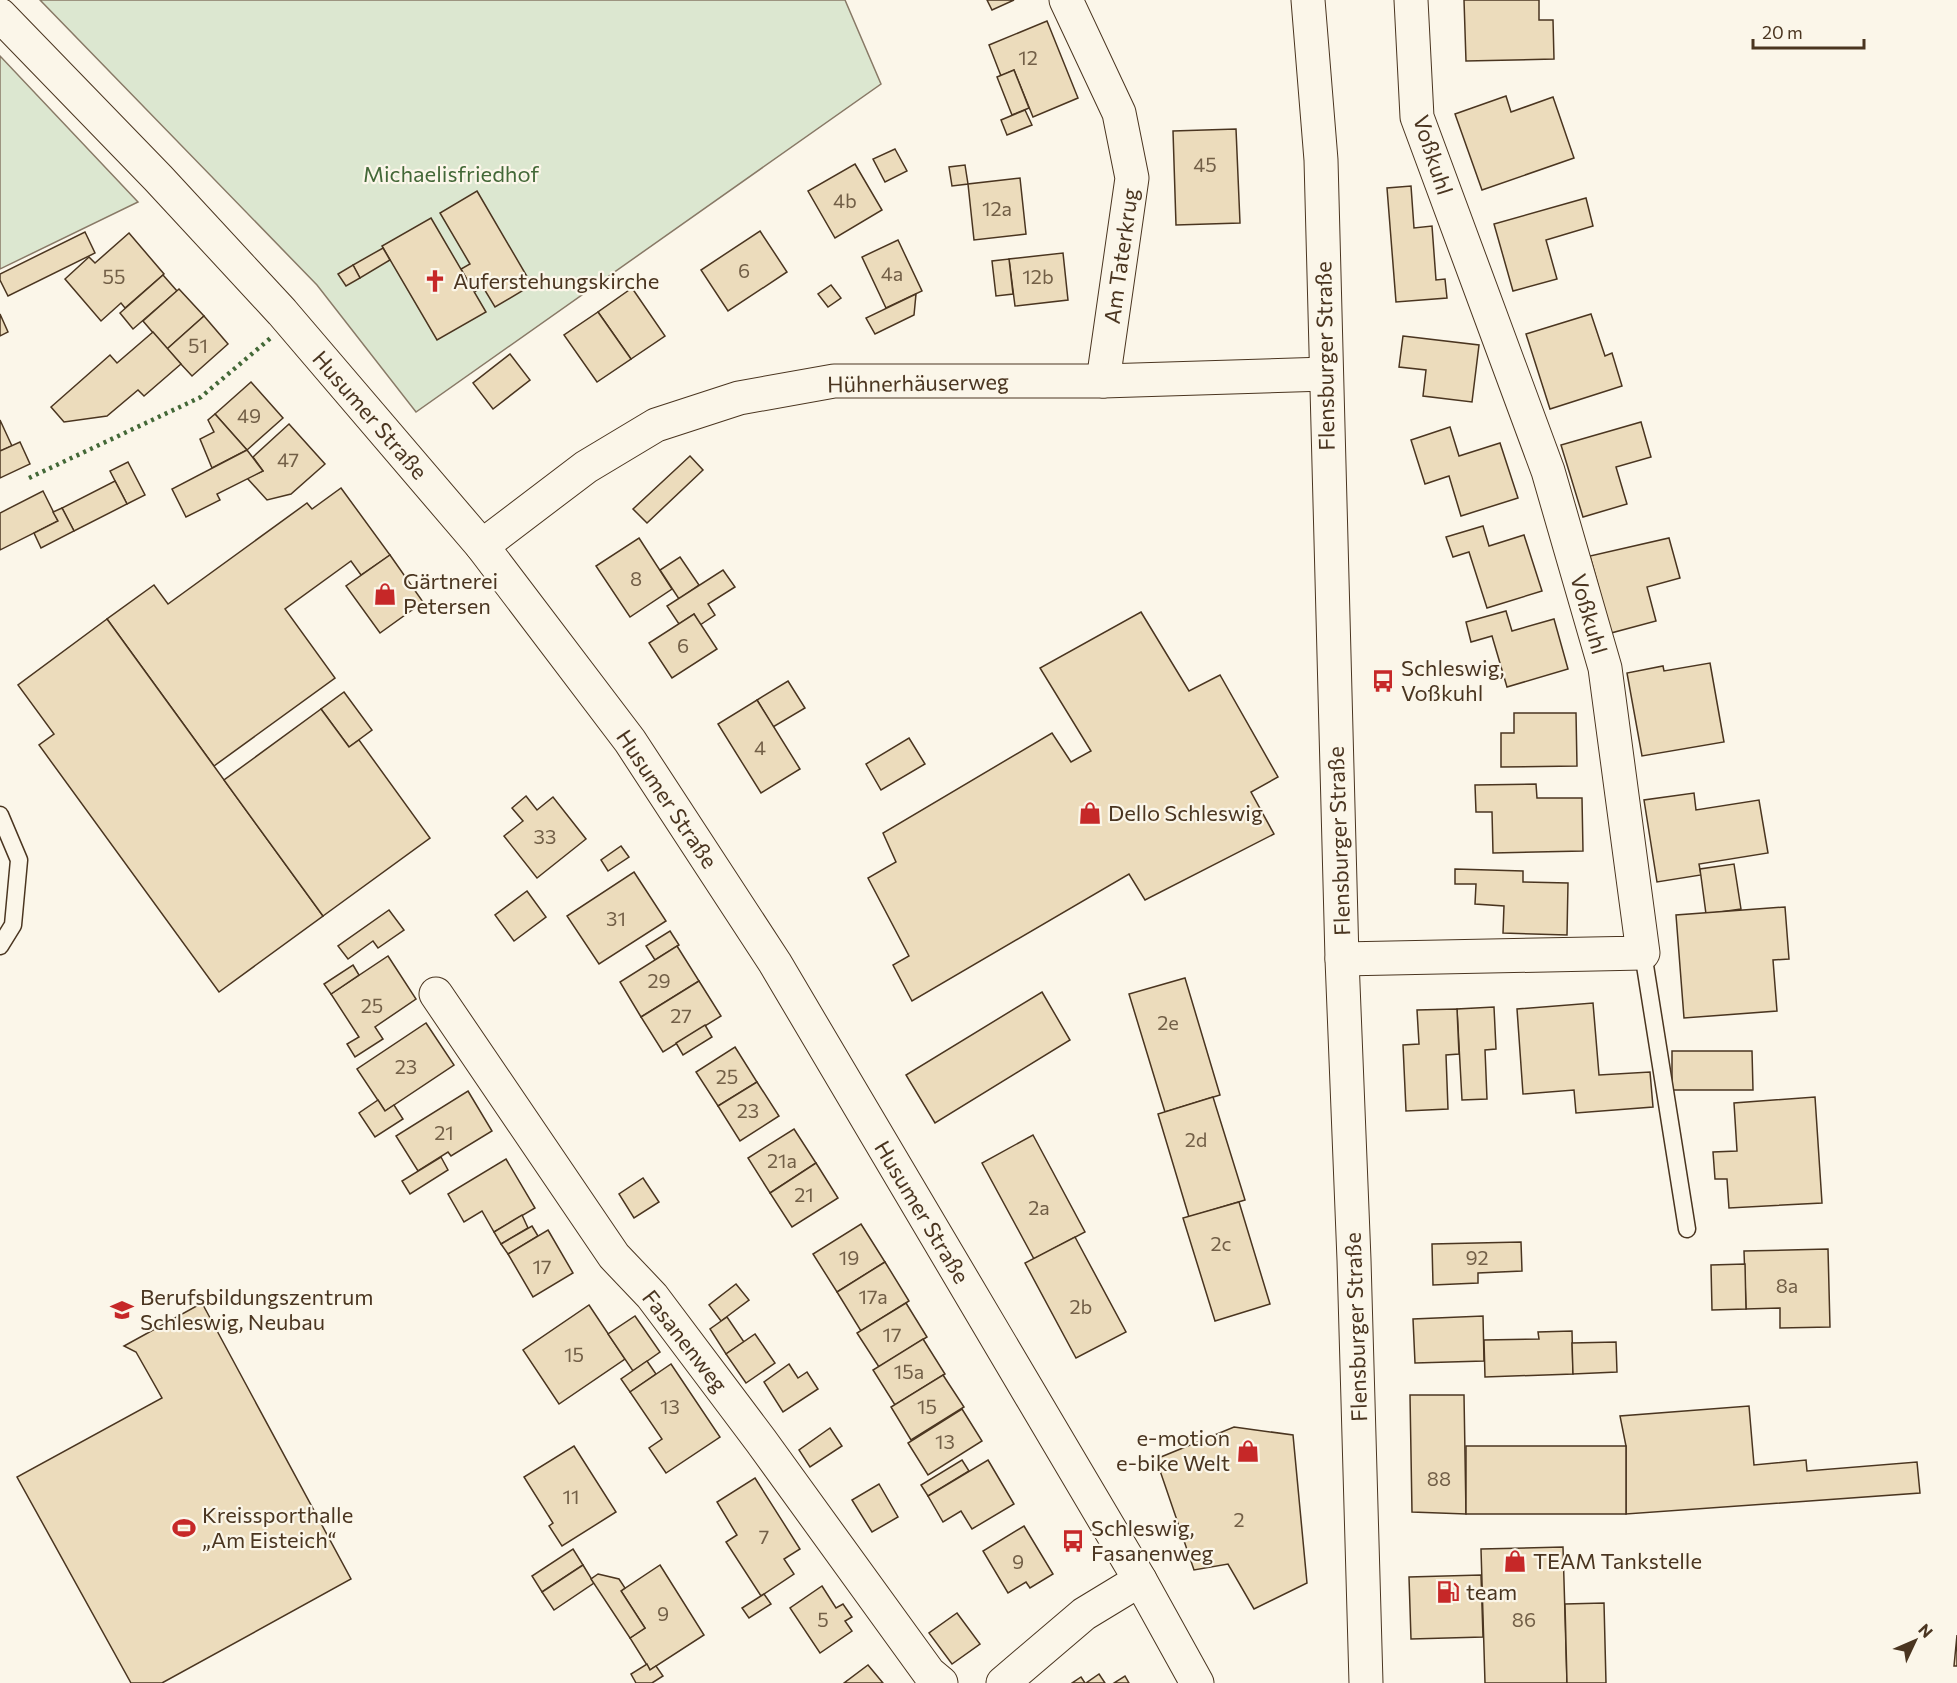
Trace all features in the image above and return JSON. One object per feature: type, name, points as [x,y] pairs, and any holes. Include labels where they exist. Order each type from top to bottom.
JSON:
[{"type":"street","name":"Am Taterkrug","points":[[1066,0],[1119,113],[1132,178],[1103,381]]},
{"type":"street","name":"Flensburger Straße","points":[[1308,0],[1321,160],[1342,959],[1354,1260],[1366,1683]]},
{"type":"street","name":"Voßkuhl","points":[[1411,0],[1417,117],[1548,471],[1605,668],[1643,953]]},
{"type":"street","name":"Husumer Straße","points":[[0,15],[158,178],[282,312],[482,546],[630,741],[775,963],[1140,1580],[1197,1683]]},
{"type":"street","name":"Hühnerhäuserweg","points":[[482,546],[585,467],[656,425],[739,398],[834,381],[1103,381],[1326,374]]},
{"type":"street","points":[[1342,959],[1643,953]]},
{"type":"street","name":"Fasanenweg","points":[[436,994],[614,1256],[659,1305],[929,1673],[941,1683]]},
{"type":"street","points":[[1003,1683],[1084,1614],[1140,1580]]},
{"type":"lane","points":[[0,815],[19,861],[13,926],[0,946]]},
{"type":"lane","points":[[1643,953],[1687,1229]]},
{"type":"green space","name":"Michaelisfriedhof","points":[[40,0],[845,0],[881,84],[416,412],[317,285]]},
{"type":"green space","points":[[0,56],[138,202],[0,269]]},
{"type":"building","points":[[987,0],[1014,0],[992,10]]},
{"type":"building","points":[[1464,0],[1539,0],[1539,20],[1553,20],[1554,59],[1466,61]]},
{"type":"building","points":[[1047,21],[1078,98],[1033,117],[1014,70],[1001,76],[989,45]]},
{"type":"building","points":[[1014,70],[1029,108],[1012,115],[997,77]]},
{"type":"building","points":[[1506,96],[1511,112],[1553,97],[1574,158],[1482,190],[1455,114]]},
{"type":"building","points":[[1025,110],[1032,125],[1007,135],[1001,120]]},
{"type":"building","points":[[1236,129],[1240,223],[1176,225],[1173,131]]},
{"type":"building","points":[[895,149],[907,171],[885,182],[873,159]]},
{"type":"building","points":[[855,164],[882,210],[835,238],[808,191]]},
{"type":"building","points":[[965,165],[968,184],[952,186],[949,167]]},
{"type":"building","points":[[1020,178],[1026,234],[974,240],[968,184]]},
{"type":"building","points":[[1411,186],[1414,228],[1432,226],[1436,280],[1445,279],[1447,298],[1396,302],[1387,188]]},
{"type":"building","points":[[477,191],[532,285],[495,307],[483,287],[474,292],[461,269],[470,264],[440,213]]},
{"type":"building","points":[[1586,198],[1593,226],[1546,240],[1557,279],[1513,291],[1494,224]]},
{"type":"building","name":"Auferstehungskirche","points":[[431,218],[486,312],[437,340],[382,246]]},
{"type":"building","points":[[760,231],[787,272],[728,311],[701,270]]},
{"type":"building","points":[[85,232],[95,253],[8,296],[0,280],[0,274]]},
{"type":"building","points":[[129,233],[164,274],[125,308],[121,303],[101,321],[65,279],[89,257],[95,263]]},
{"type":"building","points":[[898,240],[922,291],[886,308],[862,257]]},
{"type":"building","points":[[383,248],[390,260],[360,278],[353,265]]},
{"type":"building","points":[[1063,253],[1068,300],[1015,306],[1009,259]]},
{"type":"building","points":[[1009,259],[1013,294],[996,296],[992,261]]},
{"type":"building","points":[[353,265],[360,278],[346,286],[338,274]]},
{"type":"building","points":[[163,275],[177,291],[133,329],[120,313]]},
{"type":"building","points":[[831,285],[841,298],[828,307],[818,294]]},
{"type":"building","points":[[632,288],[665,336],[631,359],[598,312]]},
{"type":"building","points":[[179,289],[204,316],[167,349],[143,321]]},
{"type":"building","points":[[916,294],[914,315],[875,334],[866,318]]},
{"type":"building","points":[[598,312],[631,359],[597,382],[564,335]]},
{"type":"building","points":[[0,314],[8,332],[0,336]]},
{"type":"building","points":[[1591,314],[1605,356],[1612,353],[1622,386],[1550,409],[1526,334]]},
{"type":"building","points":[[204,316],[228,344],[192,376],[167,349]]},
{"type":"building","points":[[153,332],[181,364],[144,396],[138,390],[107,416],[64,422],[51,407],[110,355],[117,363]]},
{"type":"building","points":[[1403,336],[1479,345],[1472,402],[1423,396],[1426,370],[1399,367]]},
{"type":"building","points":[[510,354],[530,380],[493,409],[473,383]]},
{"type":"building","points":[[251,382],[283,418],[247,450],[215,414]]},
{"type":"building","points":[[215,414],[247,450],[212,468],[200,439],[214,432],[208,420]]},
{"type":"building","points":[[0,420],[12,446],[0,451]]},
{"type":"building","points":[[1641,422],[1651,457],[1616,467],[1627,504],[1583,517],[1561,445]]},
{"type":"building","points":[[289,424],[325,464],[291,494],[267,500],[247,478],[263,471],[253,457]]},
{"type":"building","points":[[1450,427],[1459,456],[1500,443],[1518,498],[1461,516],[1449,476],[1425,484],[1411,440]]},
{"type":"building","points":[[20,442],[30,464],[0,478],[0,451]]},
{"type":"building","points":[[247,450],[263,471],[217,494],[220,500],[186,517],[172,489]]},
{"type":"building","points":[[690,456],[703,470],[647,523],[633,509]]},
{"type":"building","points":[[128,462],[145,495],[127,504],[110,471]]},
{"type":"building","points":[[115,481],[127,504],[74,531],[62,508]]},
{"type":"building","points":[[341,488],[390,555],[361,575],[351,561],[285,609],[335,678],[214,766],[107,619],[154,585],[168,604],[307,503],[312,509]]},
{"type":"building","points":[[43,491],[58,521],[0,550],[0,513]]},
{"type":"building","points":[[62,508],[74,531],[41,548],[34,533],[58,521],[53,512]]},
{"type":"building","points":[[1483,526],[1489,546],[1524,535],[1542,591],[1487,608],[1469,552],[1453,557],[1446,537]]},
{"type":"building","points":[[639,538],[672,589],[630,617],[596,566]]},
{"type":"building","points":[[1669,538],[1680,578],[1647,587],[1656,621],[1611,633],[1590,556]]},
{"type":"building","name":"Gärtnerei Petersen","points":[[390,555],[423,602],[380,633],[346,586]]},
{"type":"building","points":[[680,557],[699,585],[679,599],[660,570]]},
{"type":"building","points":[[723,570],[735,587],[708,604],[715,615],[700,625],[694,614],[679,624],[667,606]]},
{"type":"building","points":[[1506,611],[1512,631],[1554,619],[1568,669],[1507,687],[1492,636],[1471,642],[1466,622]]},
{"type":"building","name":"Dello Schleswig","points":[[1141,612],[1189,691],[1220,675],[1278,777],[1251,792],[1274,834],[1145,900],[1129,874],[912,1001],[893,965],[909,956],[868,878],[896,862],[883,833],[1052,733],[1071,762],[1091,751],[1040,668]]},
{"type":"building","points":[[694,614],[717,649],[672,678],[649,643]]},
{"type":"building","points":[[107,619],[323,916],[219,992],[39,745],[54,734],[18,685]]},
{"type":"building","points":[[1710,663],[1724,742],[1642,756],[1627,673],[1663,666],[1664,671]]},
{"type":"building","points":[[788,681],[805,708],[773,727],[757,700]]},
{"type":"building","points":[[344,692],[372,730],[349,747],[321,709]]},
{"type":"building","points":[[757,700],[800,769],[761,793],[718,724]]},
{"type":"building","points":[[321,709],[349,747],[359,740],[430,838],[323,916],[224,780]]},
{"type":"building","points":[[1514,713],[1576,713],[1577,766],[1501,767],[1501,733],[1514,733]]},
{"type":"building","points":[[909,738],[925,764],[881,790],[866,764]]},
{"type":"building","points":[[1536,784],[1537,798],[1582,798],[1583,851],[1493,853],[1492,812],[1476,812],[1475,785]]},
{"type":"building","points":[[1694,793],[1696,810],[1759,800],[1768,853],[1699,864],[1701,875],[1657,882],[1644,800]]},
{"type":"building","points":[[526,796],[537,810],[553,797],[586,839],[537,878],[504,836],[523,821],[512,808]]},
{"type":"building","points":[[621,846],[629,857],[608,871],[601,860]]},
{"type":"building","points":[[1734,864],[1741,909],[1706,914],[1700,869]]},
{"type":"building","points":[[1455,869],[1523,871],[1523,882],[1568,883],[1567,935],[1503,933],[1504,906],[1475,904],[1476,884],[1455,884]]},
{"type":"building","points":[[634,872],[666,921],[599,964],[567,916]]},
{"type":"building","points":[[527,891],[546,917],[514,941],[495,915]]},
{"type":"building","points":[[1785,907],[1789,959],[1773,960],[1777,1011],[1684,1018],[1676,915]]},
{"type":"building","points":[[389,910],[404,930],[378,948],[373,941],[348,959],[338,946]]},
{"type":"building","points":[[670,931],[679,945],[655,960],[646,946]]},
{"type":"building","points":[[677,946],[699,981],[641,1017],[620,982]]},
{"type":"building","points":[[388,956],[416,999],[375,1027],[383,1039],[355,1057],[347,1044],[359,1037],[331,994]]},
{"type":"building","points":[[353,965],[359,975],[331,994],[324,984]]},
{"type":"building","points":[[1185,978],[1220,1095],[1165,1112],[1129,994]]},
{"type":"building","points":[[699,981],[721,1016],[663,1052],[641,1017]]},
{"type":"building","points":[[1042,992],[1070,1040],[935,1123],[906,1075]]},
{"type":"building","points":[[1593,1003],[1599,1075],[1650,1072],[1653,1107],[1576,1113],[1574,1090],[1523,1094],[1517,1009]]},
{"type":"building","points":[[1494,1007],[1496,1049],[1485,1050],[1487,1099],[1462,1100],[1457,1009]]},
{"type":"building","points":[[1457,1009],[1459,1054],[1446,1055],[1448,1109],[1406,1111],[1403,1045],[1419,1044],[1417,1010]]},
{"type":"building","points":[[426,1023],[454,1065],[385,1111],[357,1069]]},
{"type":"building","points":[[705,1025],[712,1037],[683,1055],[676,1043]]},
{"type":"building","points":[[735,1047],[757,1082],[718,1106],[696,1072]]},
{"type":"building","points":[[1672,1051],[1752,1051],[1753,1090],[1672,1090]]},
{"type":"building","points":[[757,1082],[779,1116],[740,1141],[718,1106]]},
{"type":"building","points":[[468,1091],[492,1131],[451,1156],[448,1152],[418,1171],[396,1136]]},
{"type":"building","points":[[1213,1097],[1245,1200],[1189,1217],[1158,1114]]},
{"type":"building","points":[[1815,1097],[1822,1203],[1729,1208],[1727,1179],[1715,1179],[1713,1152],[1737,1151],[1734,1103]]},
{"type":"building","points":[[378,1100],[385,1111],[394,1105],[403,1119],[375,1137],[359,1113]]},
{"type":"building","points":[[794,1129],[816,1163],[770,1193],[748,1158]]},
{"type":"building","points":[[1033,1135],[1085,1232],[1034,1259],[982,1163]]},
{"type":"building","points":[[441,1157],[448,1170],[410,1194],[402,1181]]},
{"type":"building","points":[[506,1159],[535,1208],[494,1232],[482,1211],[464,1222],[448,1194]]},
{"type":"building","points":[[816,1163],[838,1198],[792,1227],[770,1193]]},
{"type":"building","points":[[643,1178],[659,1202],[634,1218],[619,1194]]},
{"type":"building","points":[[1239,1202],[1270,1304],[1215,1321],[1183,1218]]},
{"type":"building","points":[[522,1215],[528,1228],[501,1244],[494,1232]]},
{"type":"building","points":[[861,1224],[885,1262],[837,1292],[813,1254]]},
{"type":"building","points":[[532,1226],[538,1236],[508,1254],[501,1244]]},
{"type":"building","points":[[548,1230],[573,1273],[533,1297],[508,1254]]},
{"type":"building","points":[[1075,1237],[1126,1332],[1076,1358],[1025,1263]]},
{"type":"building","points":[[1521,1242],[1522,1271],[1478,1273],[1478,1283],[1433,1285],[1432,1244]]},
{"type":"building","points":[[1828,1249],[1830,1327],[1780,1328],[1780,1308],[1746,1309],[1744,1251]]},
{"type":"building","points":[[885,1262],[909,1301],[861,1331],[837,1292]]},
{"type":"building","points":[[1745,1264],[1746,1309],[1712,1310],[1711,1265]]},
{"type":"building","points":[[736,1284],[749,1300],[721,1321],[709,1305]]},
{"type":"building","name":"Kreissporthalle „Am Eisteich“","points":[[202,1303],[351,1579],[162,1683],[131,1683],[17,1477],[162,1398],[136,1352],[124,1346]]},
{"type":"building","points":[[906,1303],[927,1337],[879,1367],[857,1333]]},
{"type":"building","points":[[589,1305],[625,1359],[559,1404],[523,1350]]},
{"type":"building","points":[[635,1316],[660,1352],[633,1371],[608,1334]]},
{"type":"building","points":[[1483,1316],[1484,1361],[1415,1363],[1413,1319]]},
{"type":"building","points":[[727,1317],[744,1342],[726,1354],[710,1329]]},
{"type":"building","points":[[1572,1331],[1573,1374],[1485,1377],[1484,1340],[1539,1339],[1538,1332]]},
{"type":"building","points":[[755,1334],[775,1363],[746,1383],[726,1354]]},
{"type":"building","points":[[923,1339],[945,1374],[895,1405],[873,1370]]},
{"type":"building","points":[[1616,1342],[1617,1372],[1573,1374],[1572,1343]]},
{"type":"building","points":[[647,1361],[656,1374],[630,1392],[621,1379]]},
{"type":"building","points":[[671,1364],[720,1437],[666,1473],[649,1448],[662,1439],[630,1392]]},
{"type":"building","points":[[789,1364],[798,1378],[807,1372],[818,1389],[783,1412],[764,1382]]},
{"type":"building","points":[[943,1375],[964,1407],[911,1440],[891,1407]]},
{"type":"building","points":[[1410,1395],[1464,1395],[1466,1514],[1412,1512]]},
{"type":"building","points":[[1749,1406],[1754,1465],[1806,1460],[1807,1471],[1917,1462],[1920,1493],[1626,1514],[1626,1446],[1620,1416]]},
{"type":"building","points":[[962,1409],[982,1441],[928,1475],[908,1443]]},
{"type":"building","points":[[1234,1427],[1293,1435],[1307,1583],[1254,1609],[1228,1564],[1194,1570],[1156,1459]]},
{"type":"building","points":[[830,1428],[842,1446],[810,1467],[799,1450]]},
{"type":"building","points":[[574,1446],[616,1512],[562,1546],[549,1526],[553,1523],[524,1477]]},
{"type":"building","points":[[1466,1446],[1626,1446],[1626,1514],[1466,1514]]},
{"type":"building","points":[[962,1460],[969,1471],[928,1496],[921,1485]]},
{"type":"building","points":[[988,1460],[1014,1504],[972,1529],[961,1511],[943,1522],[928,1496]]},
{"type":"building","points":[[755,1478],[800,1549],[784,1559],[794,1574],[761,1596],[726,1542],[737,1535],[717,1502]]},
{"type":"building","points":[[879,1484],[898,1517],[872,1532],[852,1500]]},
{"type":"building","points":[[1024,1526],[1053,1574],[1030,1588],[1026,1582],[1008,1593],[983,1551]]},
{"type":"building","points":[[1563,1547],[1567,1683],[1485,1683],[1481,1549]]},
{"type":"building","points":[[573,1549],[583,1565],[542,1592],[532,1576]]},
{"type":"building","points":[[583,1565],[594,1583],[554,1610],[542,1592]]},
{"type":"building","points":[[660,1565],[704,1635],[650,1670],[630,1638],[645,1628],[621,1591]]},
{"type":"building","points":[[598,1574],[619,1579],[625,1588],[621,1591],[645,1628],[630,1638],[591,1579]]},
{"type":"building","points":[[1481,1575],[1483,1637],[1411,1639],[1409,1577]]},
{"type":"building","points":[[822,1586],[836,1608],[843,1604],[852,1617],[845,1621],[852,1631],[820,1653],[790,1608]]},
{"type":"building","points":[[764,1594],[771,1604],[749,1618],[742,1608]]},
{"type":"building","points":[[1604,1603],[1606,1683],[1567,1683],[1565,1604]]},
{"type":"building","points":[[957,1613],[980,1644],[952,1664],[929,1633]]},
{"type":"building","points":[[1957,1635],[1957,1666],[1954,1666]]},
{"type":"building","points":[[647,1664],[650,1670],[656,1666],[663,1676],[652,1683],[636,1683],[631,1674]]},
{"type":"building","points":[[868,1665],[883,1683],[844,1683]]},
{"type":"building","points":[[1099,1674],[1105,1683],[1086,1683]]},
{"type":"building","points":[[1125,1676],[1129,1683],[1114,1683]]},
{"type":"building","points":[[1081,1677],[1085,1683],[1072,1683]]},
{"type":"hedge","points":[[29,478],[201,397],[273,336]]},
{"type":"place","name":"Auferstehungskirche","points":[[435,281]]},
{"type":"place","name":"Gärtnerei Petersen","points":[[385,594]]},
{"type":"place","name":"Schleswig, Voßkuhl","points":[[1383,681]]},
{"type":"place","name":"Dello Schleswig","points":[[1090,813]]},
{"type":"place","name":"Berufsbildungszentrum Schleswig, Neubau","points":[[122,1310]]},
{"type":"place","name":"e-motion e-bike Welt","points":[[1248,1451]]},
{"type":"place","name":"Kreissporthalle „Am Eisteich“","points":[[184,1528]]},
{"type":"place","name":"Schleswig, Fasanenweg","points":[[1073,1541]]},
{"type":"place","name":"TEAM Tankstelle","points":[[1515,1561]]},
{"type":"place","name":"team","points":[[1448,1592]]}]
